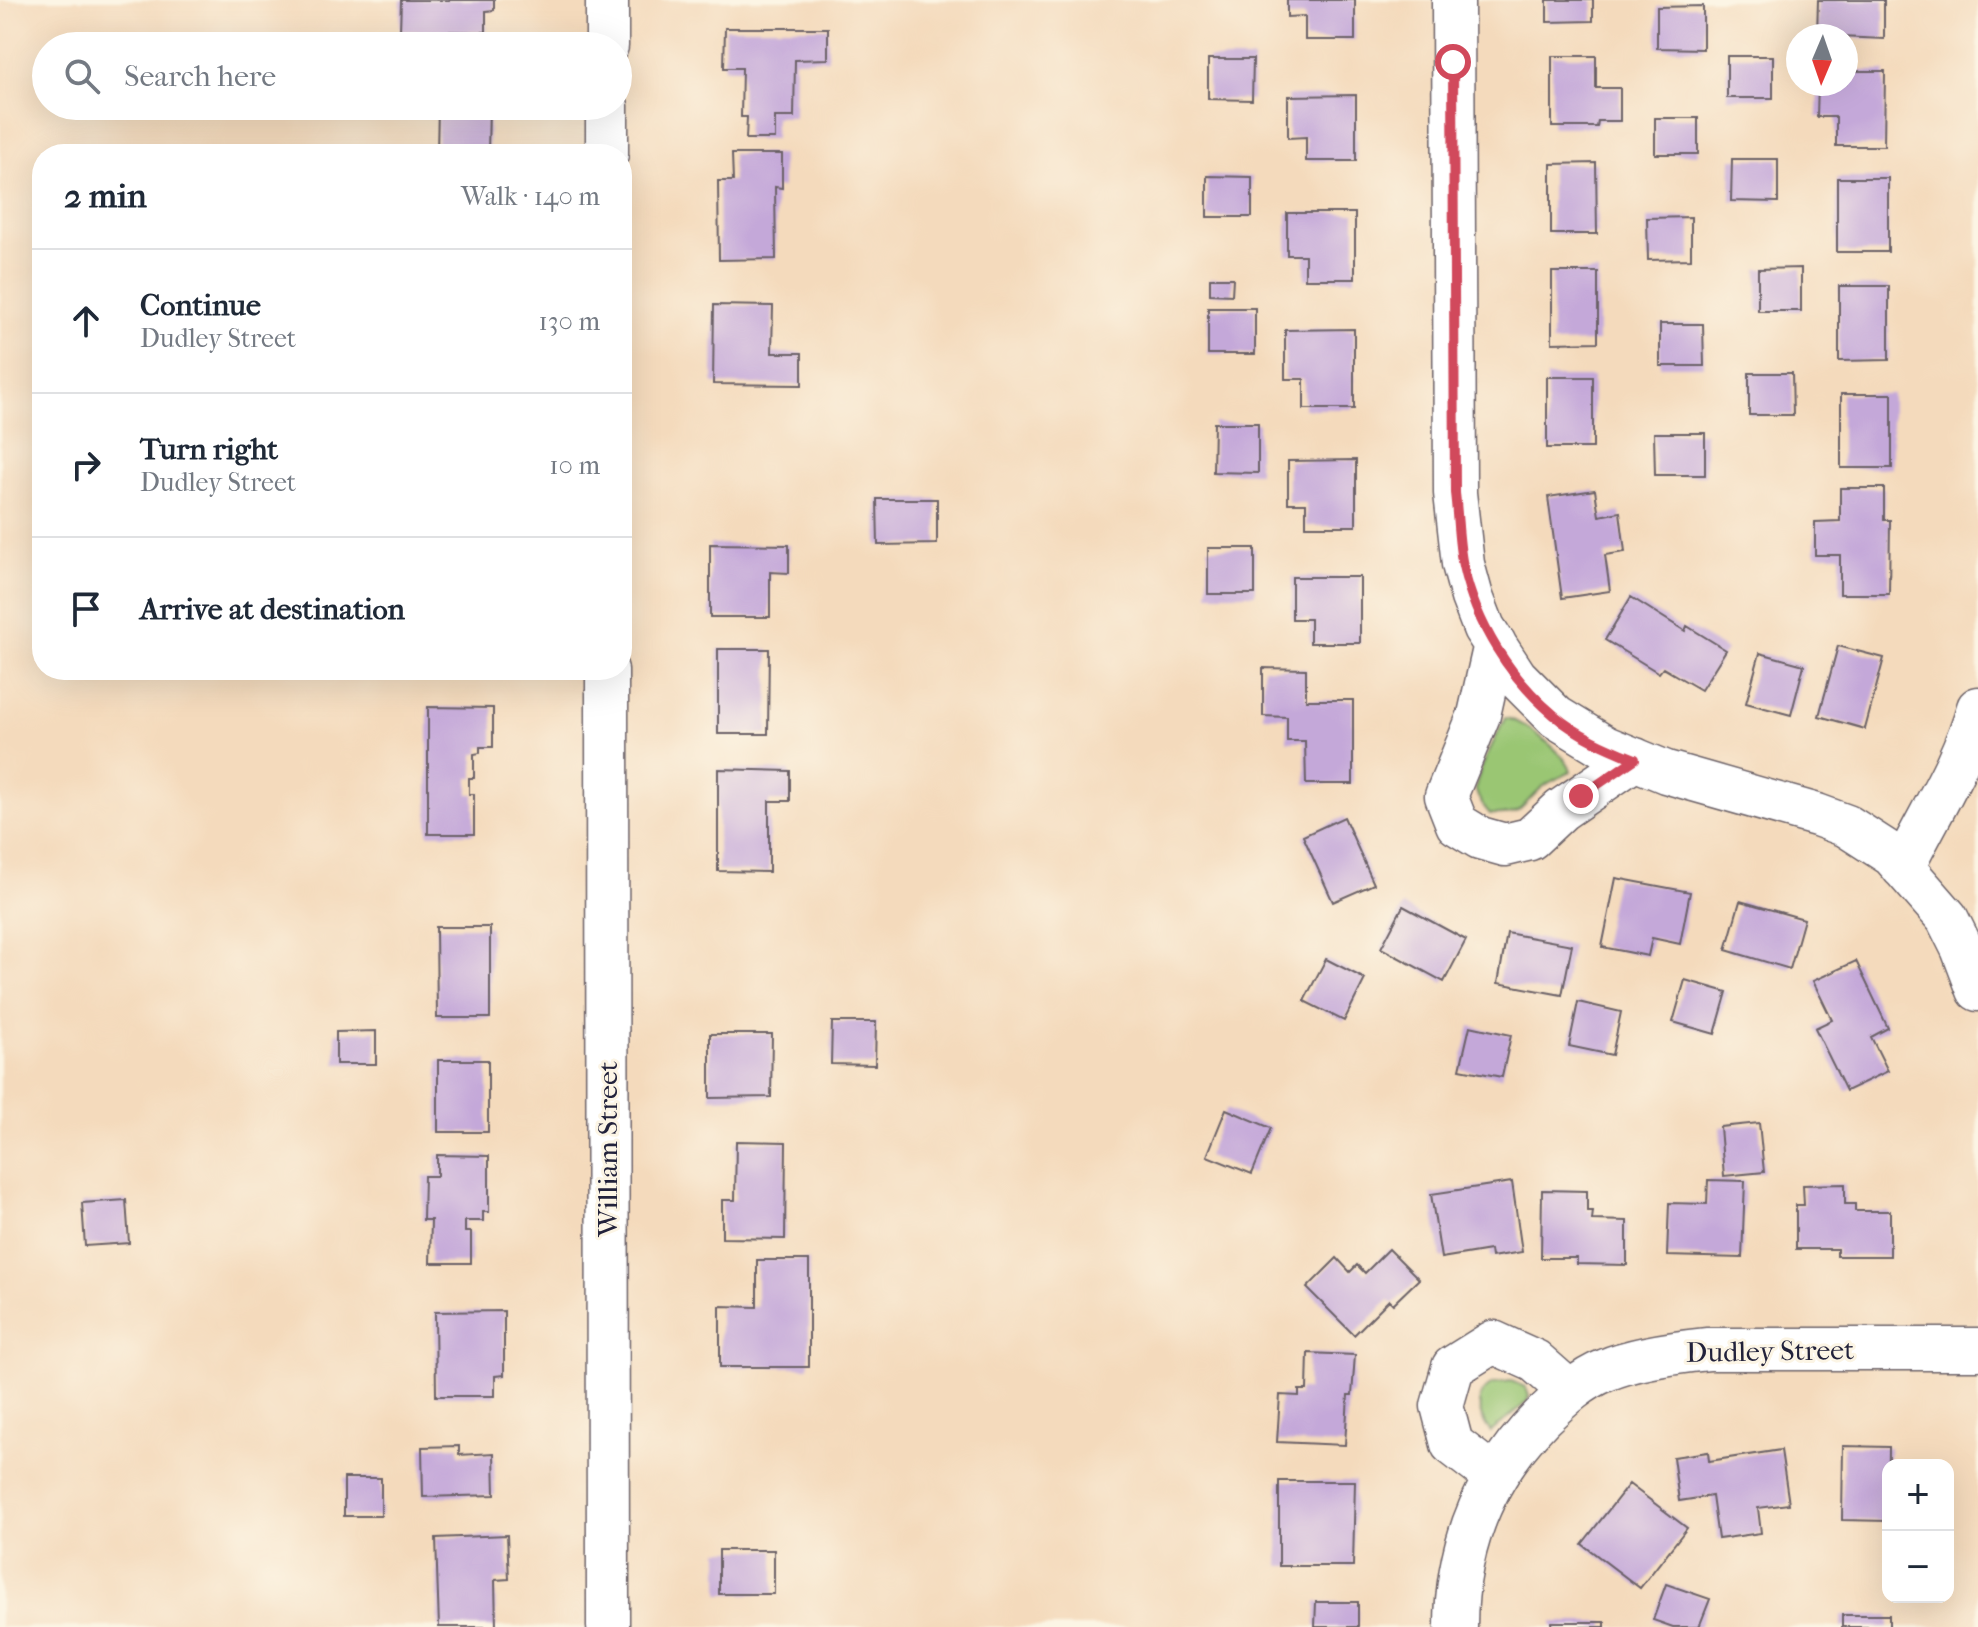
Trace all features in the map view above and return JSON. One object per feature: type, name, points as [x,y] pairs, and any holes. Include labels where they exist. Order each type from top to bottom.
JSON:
[{"type":"street","points":[[607,0],[607,32]]},
{"type":"street","points":[[1453,0],[1455,493],[1463,564],[1484,628],[1516,677],[1556,717],[1605,747],[1666,772],[1847,826],[1892,855],[1947,918],[1978,990]]},
{"type":"street","points":[[607,120],[607,144]]},
{"type":"street","points":[[1495,644],[1479,715],[1446,796],[1457,824],[1480,838],[1505,845],[1530,839],[1561,810],[1635,759]]},
{"type":"street","name":"William Street","points":[[607,680],[608,1627]]},
{"type":"street","points":[[1903,868],[1932,809],[1956,770],[1978,708]]},
{"type":"street","points":[[1495,1477],[1452,1444],[1442,1406],[1453,1367],[1493,1342],[1535,1361],[1569,1391]]},
{"type":"street","name":"Dudley Street","points":[[1456,1627],[1456,1591],[1466,1540],[1486,1491],[1532,1428],[1569,1391],[1607,1369],[1679,1352],[1708,1349],[1978,1349]]},
{"type":"green space","points":[[1505,718],[1544,739],[1562,756],[1571,772],[1545,785],[1518,811],[1490,814],[1478,797],[1476,785]]},
{"type":"green space","points":[[1511,1381],[1525,1387],[1529,1395],[1527,1402],[1491,1432],[1481,1415],[1481,1395],[1493,1384]]},
{"type":"building","points":[[401,0],[494,0],[494,10],[486,11],[486,32],[400,31]]},
{"type":"building","points":[[1287,0],[1355,0],[1355,40],[1305,40],[1305,16],[1287,17]]},
{"type":"building","points":[[1547,0],[1593,0],[1593,21],[1547,22]]},
{"type":"building","points":[[1818,0],[1884,0],[1884,39],[1858,38],[1858,24],[1817,24]]},
{"type":"building","points":[[1703,6],[1703,49],[1657,48],[1657,7]]},
{"type":"building","points":[[725,28],[828,28],[828,59],[795,60],[794,117],[775,117],[775,139],[746,139],[747,117],[741,117],[742,68],[724,68]]},
{"type":"building","points":[[1552,56],[1596,56],[1596,88],[1620,88],[1620,121],[1598,121],[1597,127],[1552,127]]},
{"type":"building","points":[[1727,56],[1773,56],[1773,98],[1727,98]]},
{"type":"building","points":[[1208,59],[1253,59],[1252,100],[1208,99]]},
{"type":"building","points":[[1858,71],[1885,71],[1884,146],[1836,146],[1836,117],[1817,117],[1818,96],[1858,96]]},
{"type":"building","points":[[1356,95],[1356,161],[1306,161],[1306,137],[1288,138],[1288,96]]},
{"type":"building","points":[[1655,118],[1698,118],[1698,154],[1655,154]]},
{"type":"building","points":[[438,120],[489,120],[488,144],[437,144]]},
{"type":"building","points":[[732,154],[782,154],[782,188],[775,187],[776,259],[719,260],[718,181],[733,181]]},
{"type":"building","points":[[1732,159],[1778,159],[1778,202],[1731,201]]},
{"type":"building","points":[[1596,163],[1597,234],[1551,234],[1551,164]]},
{"type":"building","points":[[1207,176],[1252,177],[1252,217],[1207,217]]},
{"type":"building","points":[[1837,178],[1888,178],[1888,252],[1837,252]]},
{"type":"building","points":[[1287,213],[1355,213],[1355,279],[1305,279],[1305,255],[1287,255]]},
{"type":"building","points":[[1691,217],[1691,259],[1648,260],[1647,218]]},
{"type":"building","points":[[1801,268],[1801,311],[1758,311],[1758,269]]},
{"type":"building","points":[[1552,272],[1598,272],[1598,342],[1552,343]]},
{"type":"building","points":[[1210,278],[1233,278],[1232,295],[1210,294]]},
{"type":"building","points":[[1839,286],[1889,286],[1889,360],[1839,361]]},
{"type":"building","points":[[714,305],[773,306],[772,353],[802,353],[802,385],[713,384]]},
{"type":"building","points":[[1208,308],[1255,308],[1255,354],[1208,354]]},
{"type":"building","points":[[1660,324],[1703,324],[1704,366],[1660,366]]},
{"type":"building","points":[[1354,329],[1354,409],[1304,409],[1304,379],[1285,379],[1285,330]]},
{"type":"building","points":[[1749,373],[1792,373],[1793,415],[1749,415]]},
{"type":"building","points":[[1547,377],[1593,377],[1593,448],[1547,448]]},
{"type":"building","points":[[1841,394],[1892,394],[1892,468],[1841,468]]},
{"type":"building","points":[[1214,423],[1258,423],[1258,473],[1213,472]]},
{"type":"building","points":[[1654,433],[1705,433],[1705,475],[1655,475]]},
{"type":"building","points":[[1356,460],[1356,526],[1306,526],[1306,503],[1288,503],[1288,461]]},
{"type":"building","points":[[1840,488],[1884,488],[1884,520],[1890,520],[1889,594],[1840,594],[1840,555],[1815,555],[1815,522],[1840,521]]},
{"type":"building","points":[[1595,490],[1599,516],[1620,512],[1625,552],[1605,555],[1610,591],[1562,598],[1548,497]]},
{"type":"building","points":[[877,499],[937,499],[937,544],[878,545]]},
{"type":"building","points":[[710,544],[789,545],[789,573],[770,572],[770,617],[710,617]]},
{"type":"building","points":[[1208,548],[1255,548],[1255,594],[1208,594]]},
{"type":"building","points":[[1292,577],[1360,577],[1360,643],[1310,643],[1310,619],[1292,619]]},
{"type":"building","points":[[1631,597],[1685,631],[1687,626],[1726,650],[1701,690],[1663,668],[1659,673],[1605,640]]},
{"type":"building","points":[[1838,646],[1884,658],[1865,729],[1819,716]]},
{"type":"building","points":[[718,649],[769,649],[768,734],[718,734]]},
{"type":"building","points":[[1760,653],[1804,665],[1791,715],[1746,703]]},
{"type":"building","points":[[1263,668],[1306,669],[1306,700],[1353,700],[1353,784],[1306,784],[1305,741],[1287,741],[1287,717],[1263,716]]},
{"type":"building","points":[[428,707],[493,708],[493,747],[480,747],[480,753],[474,754],[474,778],[469,778],[469,794],[474,794],[474,834],[428,834]]},
{"type":"building","points":[[718,769],[790,771],[790,801],[769,801],[769,872],[718,871]]},
{"type":"building","points":[[1344,817],[1374,884],[1333,902],[1303,836]]},
{"type":"building","points":[[1616,878],[1690,892],[1680,944],[1652,938],[1648,956],[1602,947]]},
{"type":"building","points":[[1740,901],[1804,919],[1790,969],[1726,950]]},
{"type":"building","points":[[1403,906],[1466,940],[1444,982],[1381,948]]},
{"type":"building","points":[[436,927],[490,927],[490,1018],[437,1018]]},
{"type":"building","points":[[1507,933],[1572,945],[1562,995],[1498,983]]},
{"type":"building","points":[[1326,959],[1365,979],[1344,1021],[1304,1001]]},
{"type":"building","points":[[1856,961],[1888,1028],[1871,1037],[1888,1071],[1846,1091],[1815,1028],[1832,1020],[1813,981]]},
{"type":"building","points":[[1685,980],[1727,992],[1715,1034],[1673,1022]]},
{"type":"building","points":[[1578,1002],[1621,1012],[1612,1055],[1569,1046]]},
{"type":"building","points":[[832,1022],[876,1022],[875,1065],[831,1064]]},
{"type":"building","points":[[1470,1026],[1511,1035],[1502,1077],[1460,1069]]},
{"type":"building","points":[[376,1031],[376,1064],[336,1064],[336,1032]]},
{"type":"building","points":[[710,1034],[772,1034],[771,1097],[710,1098]]},
{"type":"building","points":[[438,1060],[488,1060],[488,1132],[438,1132]]},
{"type":"building","points":[[1226,1109],[1271,1128],[1252,1174],[1207,1156]]},
{"type":"building","points":[[1759,1123],[1764,1172],[1724,1176],[1720,1127]]},
{"type":"building","points":[[736,1141],[786,1142],[785,1239],[722,1238],[722,1200],[735,1200]]},
{"type":"building","points":[[437,1155],[489,1156],[489,1212],[483,1212],[483,1221],[465,1221],[465,1232],[471,1232],[471,1263],[430,1263],[431,1220],[423,1220],[424,1176],[437,1176]]},
{"type":"building","points":[[1708,1180],[1745,1181],[1742,1258],[1667,1256],[1669,1203],[1707,1204]]},
{"type":"building","points":[[1512,1182],[1522,1252],[1491,1257],[1490,1250],[1441,1258],[1431,1194]]},
{"type":"building","points":[[1845,1184],[1845,1204],[1855,1204],[1855,1211],[1890,1211],[1890,1256],[1837,1256],[1837,1249],[1796,1249],[1796,1205],[1804,1205],[1803,1185]]},
{"type":"building","points":[[1542,1190],[1587,1191],[1587,1211],[1593,1211],[1592,1220],[1627,1221],[1627,1265],[1577,1264],[1577,1258],[1541,1258]]},
{"type":"building","points":[[126,1200],[129,1243],[85,1246],[82,1203]]},
{"type":"building","points":[[1389,1249],[1419,1279],[1393,1304],[1389,1300],[1354,1335],[1307,1288],[1337,1258],[1350,1272],[1357,1265],[1365,1273]]},
{"type":"building","points":[[757,1260],[809,1260],[809,1367],[720,1367],[720,1306],[757,1307]]},
{"type":"building","points":[[504,1311],[504,1375],[495,1376],[495,1396],[436,1396],[435,1312]]},
{"type":"building","points":[[1308,1353],[1355,1355],[1352,1395],[1348,1395],[1345,1445],[1277,1442],[1280,1395],[1299,1396],[1299,1390],[1307,1390]]},
{"type":"building","points":[[459,1446],[459,1455],[494,1453],[495,1495],[423,1497],[422,1447]]},
{"type":"building","points":[[1843,1446],[1889,1447],[1889,1459],[1882,1459],[1882,1521],[1842,1520]]},
{"type":"building","points":[[1781,1450],[1789,1504],[1758,1508],[1761,1533],[1718,1539],[1712,1496],[1679,1501],[1673,1457],[1708,1452],[1709,1461]]},
{"type":"building","points":[[344,1478],[381,1478],[381,1516],[344,1516]]},
{"type":"building","points":[[1279,1481],[1355,1481],[1353,1566],[1279,1566]]},
{"type":"building","points":[[1629,1484],[1687,1528],[1640,1588],[1582,1544]]},
{"type":"building","points":[[507,1535],[509,1579],[495,1580],[496,1627],[439,1627],[436,1538]]},
{"type":"building","points":[[719,1550],[774,1550],[774,1594],[719,1594]]},
{"type":"building","points":[[1666,1584],[1710,1599],[1699,1627],[1673,1627],[1653,1620]]},
{"type":"building","points":[[1316,1602],[1358,1602],[1358,1627],[1315,1627]]},
{"type":"building","points":[[1842,1615],[1889,1615],[1889,1627],[1842,1627]]},
{"type":"building","points":[[1552,1622],[1605,1622],[1605,1627],[1552,1627]]},
{"type":"route","points":[[1453,62],[1455,493],[1463,564],[1484,628],[1516,677],[1556,717],[1605,747],[1635,759],[1581,796]]}]
